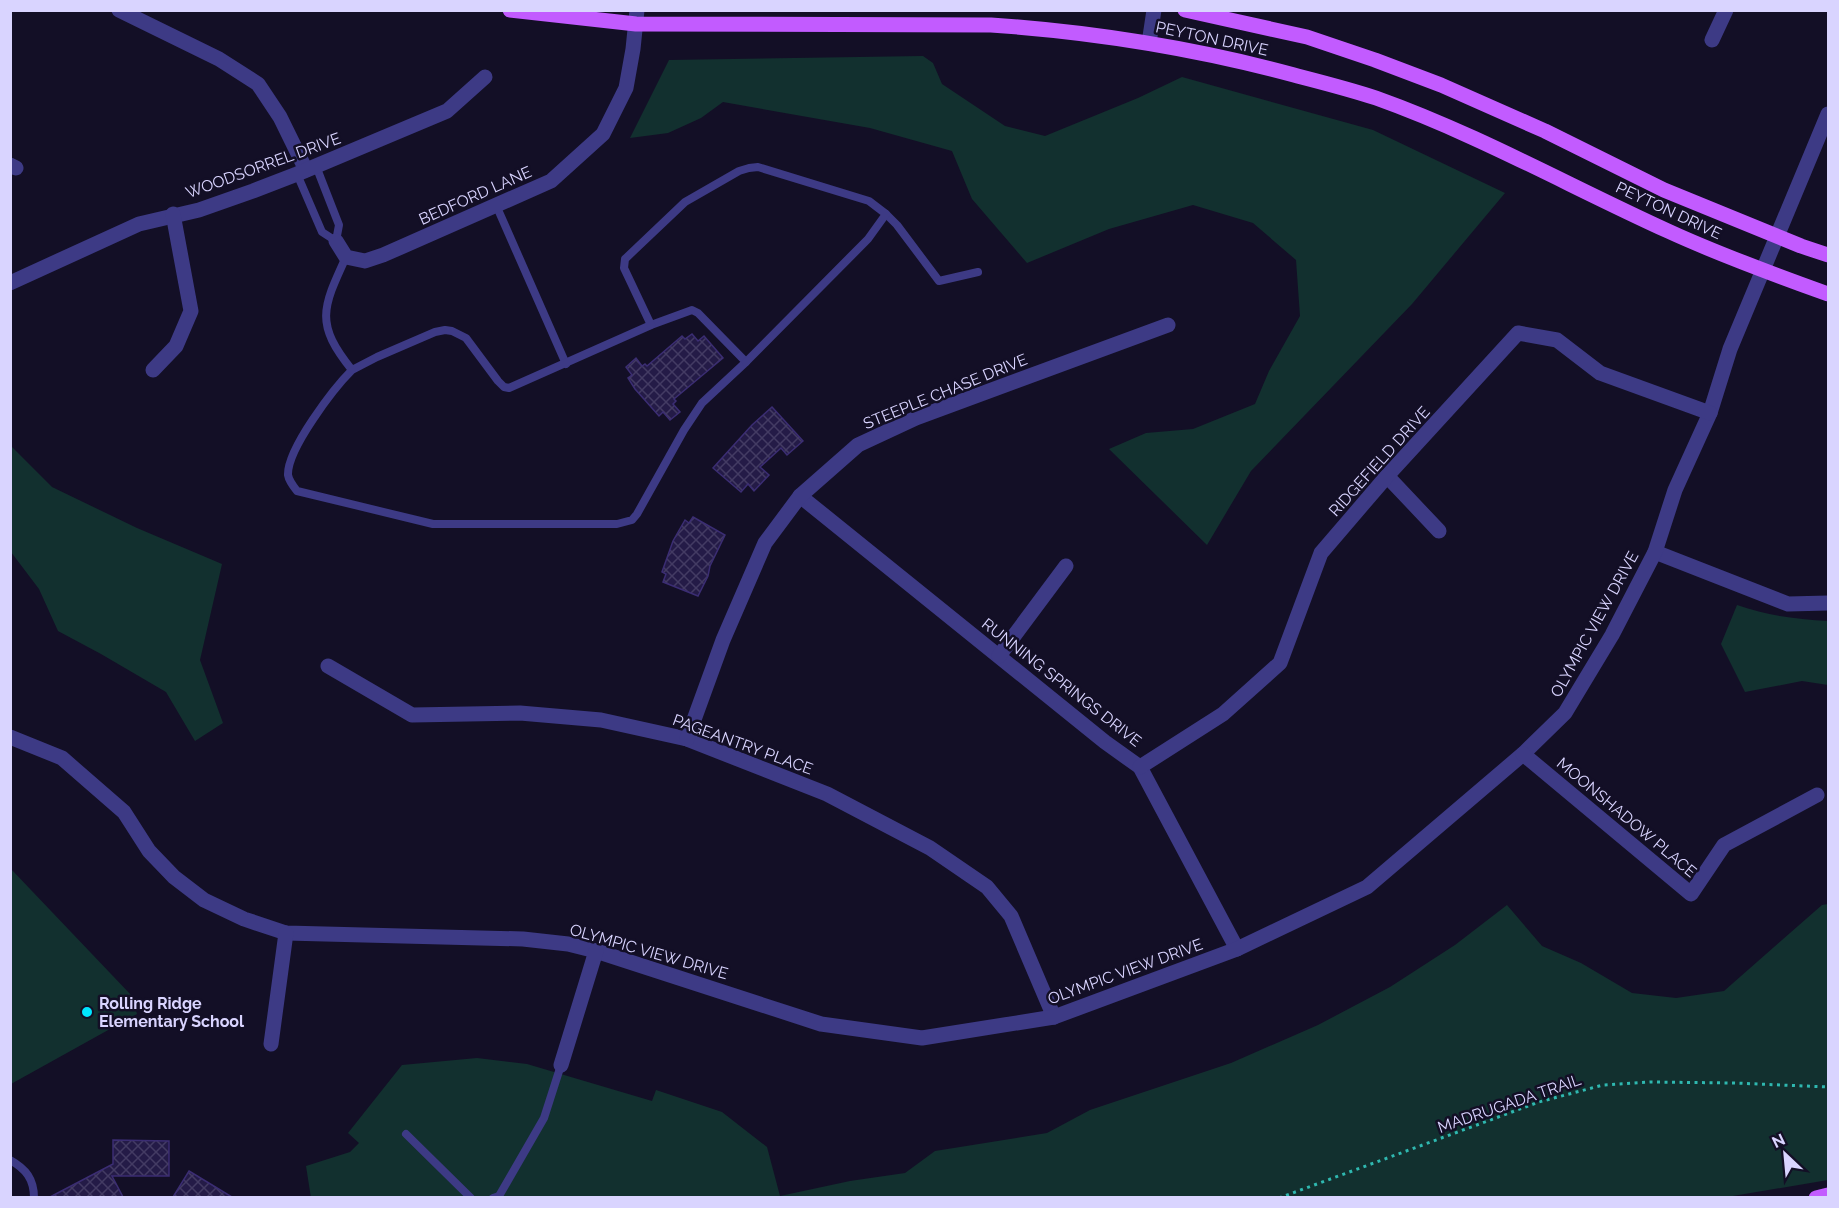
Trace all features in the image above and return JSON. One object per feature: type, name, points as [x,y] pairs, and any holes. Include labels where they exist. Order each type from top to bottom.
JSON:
[{"type":"main road","name":"PEYTON DRIVE","points":[[510,10],[637,17],[991,25],[1049,29],[1228,57],[1376,98],[1522,160],[1670,232],[1763,271],[1828,294]]},
{"type":"main road","name":"PEYTON DRIVE","points":[[1185,10],[1307,37],[1375,60],[1545,131],[1664,190],[1828,255]]},
{"type":"main road","points":[[1816,1197],[1828,1195]]},
{"type":"street","points":[[119,10],[219,59],[258,84],[280,117],[306,170]]},
{"type":"street","points":[[1149,43],[1154,10]]},
{"type":"street","points":[[1712,40],[1726,10]]},
{"type":"street","name":"BEDFORD LANE","points":[[346,257],[365,261],[383,255],[551,182],[603,134],[626,88],[637,17]]},
{"type":"street","name":"WOODSORREL DRIVE","points":[[10,283],[139,224],[173,214],[199,210],[306,170],[447,111],[485,77]]},
{"type":"street","name":"OLYMPIC VIEW DRIVE","points":[[10,737],[62,758],[124,812],[149,851],[174,878],[204,900],[244,919],[286,933],[523,939],[568,944],[821,1024],[922,1038],[1054,1017],[1237,950],[1367,887],[1523,754],[1564,713],[1612,635],[1655,552],[1675,490],[1710,413],[1730,350],[1828,114]]},
{"type":"street","points":[[153,370],[176,346],[191,310],[173,214]]},
{"type":"street","points":[[336,241],[346,257]]},
{"type":"street","name":"STEEPLE CHASE DRIVE","points":[[687,739],[723,640],[765,543],[800,496],[858,444],[916,418],[1168,325]]},
{"type":"street","name":"RIDGEFIELD DRIVE","points":[[1140,767],[1222,714],[1280,663],[1321,553],[1518,333],[1557,340],[1600,373],[1710,413]]},
{"type":"street","points":[[1388,476],[1439,531]]},
{"type":"street","name":"RUNNING SPRINGS DRIVE","points":[[800,496],[1105,742],[1140,767],[1237,950]]},
{"type":"street","points":[[1655,552],[1788,604],[1828,603]]},
{"type":"street","points":[[999,656],[1065,567]]},
{"type":"street","name":"PAGEANTRY PLACE","points":[[327,666],[412,715],[520,713],[601,720],[687,739],[828,794],[930,848],[987,887],[1011,916],[1054,1017]]},
{"type":"street","name":"MOONSHADOW PLACE","points":[[1523,754],[1691,894],[1724,845],[1817,795]]},
{"type":"street","points":[[272,1044],[286,933]]},
{"type":"street","points":[[561,1065],[596,951]]},
{"type":"lane","points":[[651,325],[624,268],[625,259],[685,202],[739,171],[759,167],[869,201],[897,225],[939,281],[978,272]]},
{"type":"lane","points":[[306,170],[339,225],[336,241],[322,232],[306,170]]},
{"type":"lane","points":[[496,205],[566,364]]},
{"type":"lane","points":[[746,362],[698,313],[692,310],[651,325],[509,388],[504,387],[460,333],[445,330],[403,346],[352,370],[338,384],[298,444],[292,455],[288,476],[297,490],[433,524],[617,524],[632,520],[702,403],[746,362],[868,239],[886,214]]},
{"type":"lane","points":[[346,257],[335,281],[325,314],[327,330],[333,345],[352,370]]},
{"type":"lane","points":[[493,1197],[499,1196],[544,1118],[561,1065]]},
{"type":"lane","points":[[406,1134],[471,1197]]},
{"type":"lane","points":[[10,1160],[29,1175],[34,1186],[34,1197]]},
{"type":"path","name":"MADRUGADA TRAIL","points":[[1279,1197],[1539,1102],[1603,1085],[1650,1082],[1828,1087]]},
{"type":"green space","points":[[923,56],[933,63],[942,84],[1005,126],[1045,136],[1138,98],[1182,77],[1373,130],[1505,193],[1412,304],[1251,471],[1207,545],[1109,449],[1146,433],[1193,429],[1255,404],[1269,371],[1300,316],[1296,260],[1253,223],[1193,205],[1109,229],[1027,263],[972,199],[952,151],[870,128],[723,102],[701,118],[668,133],[630,138],[669,60]]},
{"type":"green space","points":[[11,446],[52,487],[137,528],[222,564],[200,660],[223,723],[195,741],[166,692],[58,631],[39,589],[11,552]]},
{"type":"green space","points":[[1737,605],[1782,616],[1828,621],[1828,685],[1802,681],[1745,692],[1721,644]]},
{"type":"green space","points":[[11,869],[131,995],[137,1014],[11,1084]]},
{"type":"green space","points":[[1828,904],[1828,1180],[1721,1198],[311,1198],[306,1166],[350,1152],[359,1143],[348,1133],[402,1065],[477,1058],[527,1064],[652,1101],[656,1090],[722,1112],[767,1147],[780,1196],[850,1181],[905,1173],[935,1151],[1047,1133],[1090,1110],[1231,1063],[1318,1025],[1390,987],[1455,945],[1507,905],[1542,946],[1581,963],[1632,993],[1676,998],[1724,991],[1822,905]]},
{"type":"building","points":[[692,334],[698,341],[704,336],[723,358],[674,399],[676,401],[673,404],[680,412],[670,420],[663,412],[659,416],[635,389],[628,378],[632,375],[626,367],[636,358],[642,366],[645,364],[647,366],[682,336],[685,339]]},
{"type":"building","points":[[772,407],[803,441],[787,455],[781,448],[760,467],[769,475],[754,491],[748,484],[741,492],[713,468],[752,425]]},
{"type":"building","points":[[693,517],[725,535],[698,596],[663,582],[666,574],[662,572],[673,541],[685,520],[689,523]]},
{"type":"building","points":[[113,1140],[169,1141],[169,1176],[112,1176],[123,1197],[50,1197],[113,1164]]},
{"type":"building","points":[[189,1171],[232,1197],[173,1197]]},
{"type":"place","name":"Rolling Ridge Elementary School","points":[[87,1012]]}]
